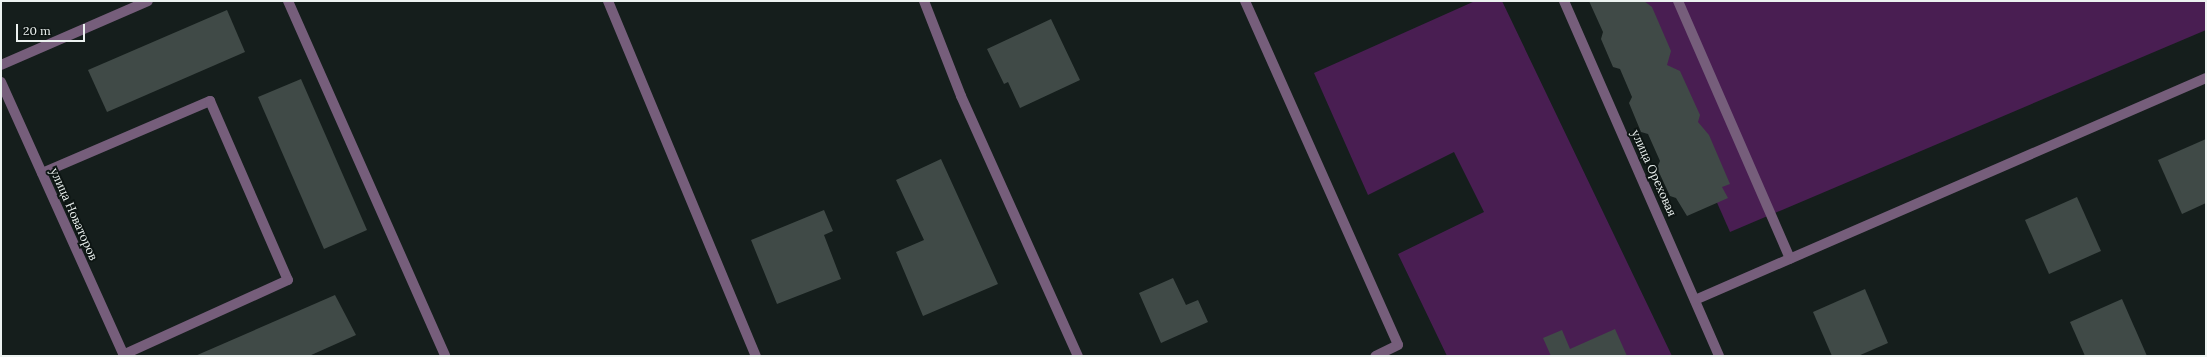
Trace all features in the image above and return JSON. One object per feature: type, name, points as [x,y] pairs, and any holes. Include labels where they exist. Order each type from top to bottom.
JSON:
[{"type":"street","points":[[1,65],[148,1]]},
{"type":"street","points":[[288,1],[445,356]]},
{"type":"street","points":[[608,1],[756,356]]},
{"type":"street","points":[[924,1],[961,96],[1078,356]]},
{"type":"street","points":[[1245,1],[1398,345],[1375,356]]},
{"type":"street","name":"улица Ореховая","points":[[1564,1],[1719,356]]},
{"type":"street","points":[[1678,1],[1790,259]]},
{"type":"street","points":[[1695,300],[2206,78]]},
{"type":"street","name":"улица Новаторов","points":[[1,82],[123,355]]},
{"type":"street","points":[[42,173],[210,101],[288,280],[123,355]]},
{"type":"shaded area","points":[[1475,1],[1502,1],[1672,356],[1447,356],[1398,254],[1484,212],[1454,152],[1368,195],[1314,73]]},
{"type":"shaded area","points":[[1628,1],[2206,1],[2206,30],[1730,232]]},
{"type":"building","points":[[1589,1],[1644,1],[1652,7],[1671,51],[1667,65],[1680,71],[1700,115],[1698,122],[1709,135],[1730,184],[1722,187],[1728,198],[1687,216],[1676,198],[1670,196],[1657,168],[1660,161],[1648,134],[1641,132],[1629,103],[1632,97],[1620,69],[1613,67],[1601,39],[1603,32]]},
{"type":"building","points":[[227,10],[245,52],[107,112],[88,70]]},
{"type":"building","points":[[1051,19],[1080,80],[1020,108],[1008,82],[1004,84],[987,49]]},
{"type":"building","points":[[301,79],[367,230],[324,249],[258,97]]},
{"type":"building","points":[[2206,139],[2206,203],[2182,214],[2158,160]]},
{"type":"building","points":[[941,159],[998,284],[923,316],[896,252],[924,240],[896,180]]},
{"type":"building","points":[[2077,197],[2101,251],[2049,274],[2025,220]]},
{"type":"building","points":[[824,210],[833,231],[824,235],[841,279],[777,304],[751,240]]},
{"type":"building","points":[[1173,278],[1186,305],[1198,300],[1208,322],[1161,343],[1139,293]]},
{"type":"building","points":[[1865,289],[1888,343],[1858,356],[1832,356],[1813,312]]},
{"type":"building","points":[[335,295],[356,335],[309,356],[195,356]]},
{"type":"building","points":[[2122,299],[2147,356],[2085,356],[2070,322]]},
{"type":"building","points":[[1615,329],[1627,356],[1551,356],[1543,338],[1562,330],[1570,349]]}]
